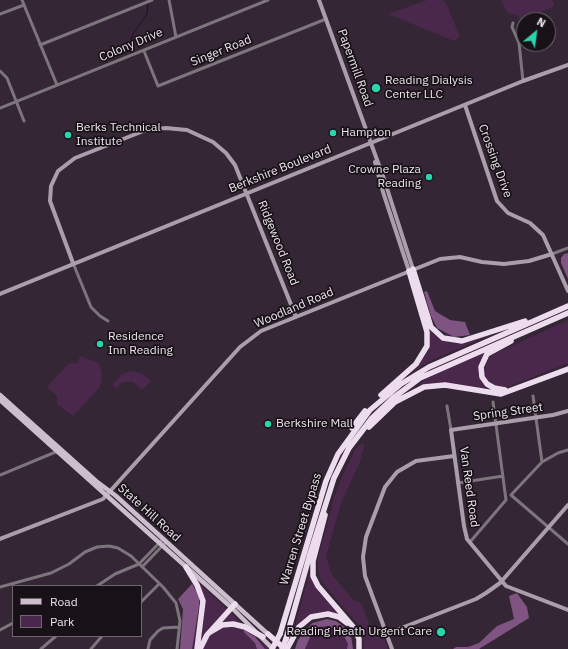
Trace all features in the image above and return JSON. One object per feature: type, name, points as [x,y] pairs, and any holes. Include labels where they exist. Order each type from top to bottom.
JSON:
[{"type":"highway","points":[[411,270],[431,327],[439,336],[446,339],[462,341],[559,310]]},
{"type":"highway","points":[[338,454],[350,430],[358,419],[390,386],[416,364],[426,349],[427,332],[411,270]]},
{"type":"highway","name":"Warren Street Bypass","points":[[276,649],[326,481],[338,454],[370,410],[401,384],[447,359],[559,310],[567,310]]},
{"type":"highway","points":[[567,310],[489,352],[482,363],[481,374],[489,386],[503,390],[568,367]]},
{"type":"highway","name":"Warren Street Bypass","points":[[285,648],[286,639],[310,554],[334,478],[349,448],[377,413],[393,398],[420,378],[567,310]]},
{"type":"highway","points":[[349,448],[387,408],[416,390],[441,385],[505,393],[568,367]]},
{"type":"highway","points":[[334,478],[313,561],[313,574],[318,586],[355,629],[359,638],[358,649]]},
{"type":"highway","points":[[186,567],[197,585],[203,601],[198,648]]},
{"type":"highway","points":[[198,648],[206,632],[232,605]]},
{"type":"highway","points":[[198,648],[232,605]]},
{"type":"highway","points":[[210,632],[222,625],[233,624],[245,627],[266,636],[285,648],[306,620],[314,616],[328,614],[339,617],[351,626],[356,638],[358,649]]},
{"type":"highway","points":[[272,649],[280,634]]},
{"type":"main road","name":"State Hill Road","points":[[0,395],[2,402],[60,450],[266,636],[272,649]]},
{"type":"main road","name":"State Hill Road","points":[[163,542],[186,567],[232,605]]},
{"type":"street","points":[[22,0],[56,85]]},
{"type":"street","points":[[40,45],[152,0]]},
{"type":"street","points":[[169,0],[176,37]]},
{"type":"street","name":"Colony Drive","points":[[0,108],[268,0]]},
{"type":"street","name":"Papermill Road","points":[[319,0],[371,144],[383,192],[411,270]]},
{"type":"street","points":[[0,14],[24,5]]},
{"type":"street","name":"Singer Road","points":[[144,51],[158,86],[326,19]]},
{"type":"street","points":[[513,23],[512,27],[519,43],[523,81]]},
{"type":"street","name":"Berkshire Boulevard","points":[[0,294],[523,81],[568,65]]},
{"type":"street","points":[[0,71],[7,78],[24,121]]},
{"type":"street","name":"Crossing Drive","points":[[465,105],[497,201],[508,213],[530,223],[540,230],[568,291]]},
{"type":"street","name":"Ridgewood Road","points":[[73,263],[51,206],[50,191],[53,179],[61,168],[80,156],[146,130],[166,128],[187,130],[207,138],[226,153],[237,169],[296,317]]},
{"type":"street","name":"Woodland Road","points":[[0,539],[103,499],[245,343],[261,331],[440,259],[453,257],[499,264],[529,261],[568,248]]},
{"type":"street","points":[[73,263],[89,303],[97,313],[108,320]]},
{"type":"street","points":[[533,396],[542,462]]},
{"type":"street","points":[[470,542],[506,500],[493,402]]},
{"type":"street","name":"Van Reed Road","points":[[447,406],[465,532],[470,542],[506,586],[568,610]]},
{"type":"street","name":"Spring Street","points":[[451,430],[536,418],[568,411]]},
{"type":"street","points":[[0,475],[60,450]]},
{"type":"street","points":[[568,450],[558,453],[542,462],[511,495],[568,544]]},
{"type":"street","points":[[392,649],[365,577],[362,560],[365,542],[383,491],[393,475],[405,466],[416,461],[454,456]]},
{"type":"street","points":[[458,483],[503,476]]},
{"type":"street","points":[[386,634],[476,599],[501,581],[568,505]]},
{"type":"street","points":[[98,585],[115,574],[140,565],[163,542]]},
{"type":"street","points":[[0,587],[51,573],[97,547],[109,546],[118,548],[128,554],[168,592],[177,606],[180,616],[177,649]]},
{"type":"street","points":[[142,601],[159,584]]},
{"type":"street","points":[[0,630],[12,624]]},
{"type":"street","points":[[148,649],[150,640],[158,631],[163,628],[179,627]]},
{"type":"street","points":[[41,649],[55,637]]},
{"type":"street","points":[[91,649],[101,637]]},
{"type":"green space","points":[[427,0],[442,0],[446,3],[460,37],[454,41],[388,14]]},
{"type":"green space","points":[[501,0],[552,0],[555,6],[541,12],[516,12],[516,15],[510,14],[506,11]]},
{"type":"green space","points":[[568,320],[568,363],[508,387],[498,387],[488,382],[484,374],[484,369],[490,356]]},
{"type":"green space","points":[[429,330],[439,339],[457,344],[493,334],[434,359],[402,378],[420,363],[427,353],[430,340]]},
{"type":"green space","points":[[487,352],[479,365],[486,385],[482,390],[467,387],[421,387],[419,384],[432,375]]},
{"type":"green space","points":[[80,356],[99,363],[102,375],[100,387],[73,416],[57,404],[57,396],[47,387],[67,365],[72,363],[77,364]]},
{"type":"green space","points":[[131,371],[141,373],[151,381],[142,390],[133,382],[122,382],[117,389],[112,385],[122,374]]},
{"type":"green space","points":[[361,444],[365,444],[360,462],[341,503],[326,557],[332,575],[354,601],[361,603],[373,633],[381,630],[388,649],[364,649],[362,631],[357,623],[324,585],[319,576],[318,569],[318,558],[334,498],[343,474],[356,448]]},
{"type":"green space","points":[[310,570],[311,576],[338,612],[337,614],[313,614],[293,633]]},
{"type":"green space","points":[[199,583],[269,649],[192,649],[195,588],[192,584]]},
{"type":"green space","points":[[324,626],[338,630],[343,634],[348,644],[347,649],[305,649],[312,633]]},
{"type":"shaded area","points":[[568,253],[568,279],[561,263],[561,258],[564,254]]},
{"type":"shaded area","points":[[427,291],[435,311],[450,320],[465,322],[470,335],[454,337],[437,328],[431,316],[424,292]]},
{"type":"shaded area","points":[[192,584],[199,596],[199,606],[192,649],[180,649],[183,609],[178,599]]},
{"type":"shaded area","points":[[517,593],[527,607],[529,618],[479,649],[453,649],[456,647],[468,647],[479,643],[497,626],[514,619],[509,596]]},
{"type":"shaded area","points":[[327,619],[336,621],[347,629],[351,636],[353,649],[347,649],[348,644],[343,634],[328,626],[320,627],[312,633],[305,649],[295,649],[298,640],[312,623]]},
{"type":"shaded area","points":[[244,630],[255,637],[265,649],[257,649],[255,643],[244,632]]},
{"type":"waterway","points":[[119,52],[128,47],[133,34],[147,14],[148,4]]},
{"type":"place","name":"Reading Dialysis Center LLC","points":[[376,88]]},
{"type":"place","name":"Hampton","points":[[333,133]]},
{"type":"place","name":"Berks Technical Institute","points":[[68,135]]},
{"type":"place","name":"Crowne Plaza Reading","points":[[429,177]]},
{"type":"place","name":"Residence Inn Reading","points":[[100,344]]},
{"type":"place","name":"Berkshire Mall","points":[[268,424]]},
{"type":"place","name":"Reading Heath Urgent Care","points":[[441,632]]}]
